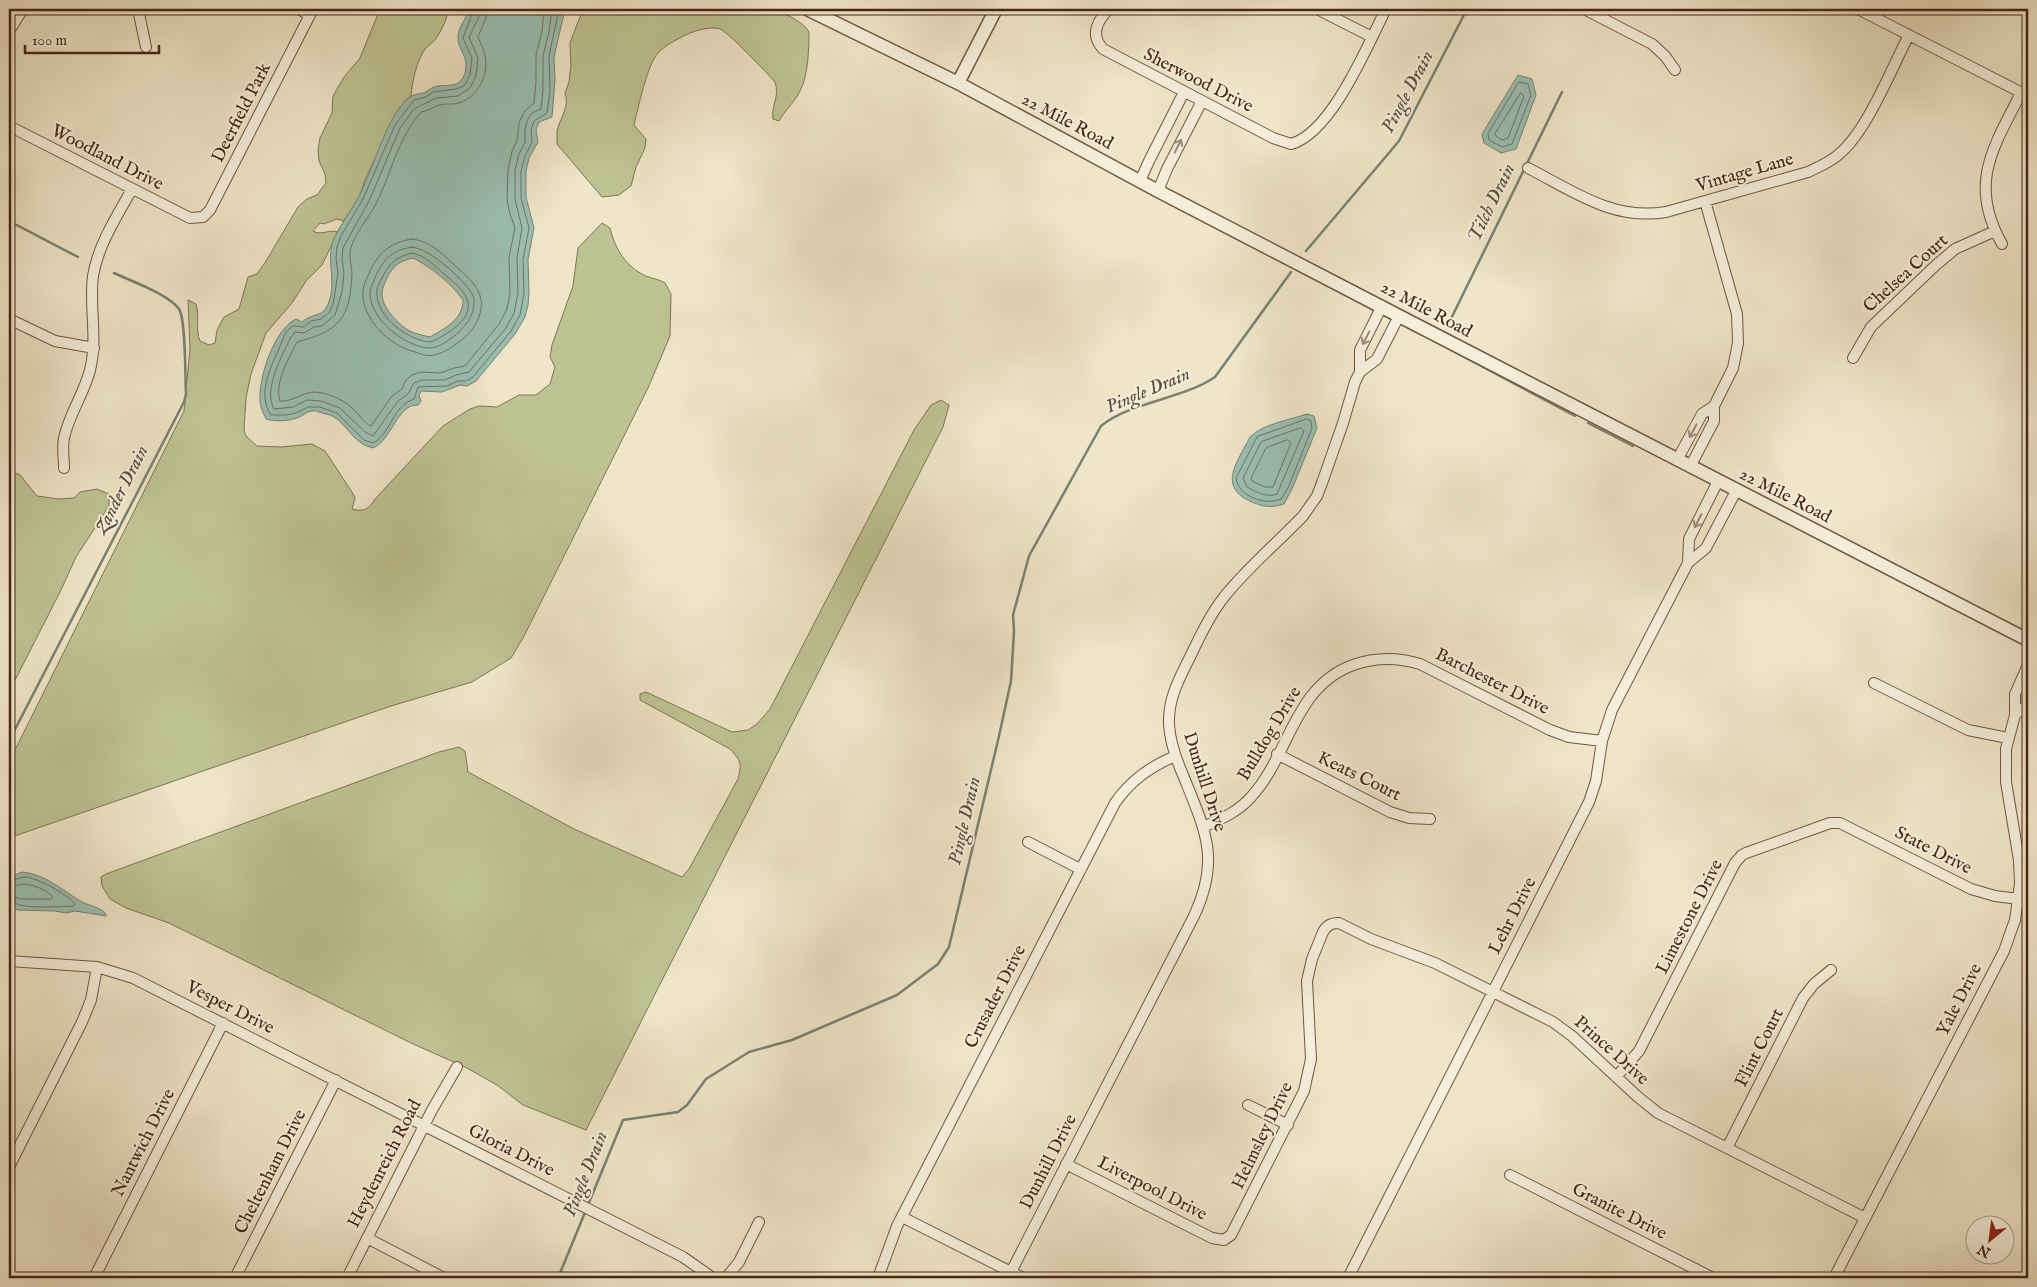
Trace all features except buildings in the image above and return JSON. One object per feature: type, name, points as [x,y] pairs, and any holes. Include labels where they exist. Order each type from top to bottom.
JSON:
[{"type":"street","points":[[9,31],[23,9]]},
{"type":"street","points":[[138,9],[146,47]]},
{"type":"street","points":[[298,9],[312,12]]},
{"type":"street","name":"22 Mile Road","points":[[808,9],[958,83],[1140,181],[1399,316],[2028,640]]},
{"type":"street","points":[[958,83],[996,9]]},
{"type":"street","name":"Sherwood Drive","points":[[1108,9],[1096,27],[1096,39],[1108,53],[1279,141],[1292,144],[1307,135],[1337,103],[1372,37]]},
{"type":"street","points":[[1317,9],[1372,37],[1386,9]]},
{"type":"street","points":[[1584,9],[1652,44],[1665,56],[1675,70]]},
{"type":"street","points":[[1858,9],[2025,95],[1992,152],[1986,176],[1986,198],[1995,231],[2002,244]]},
{"type":"street","name":"Deerfield Park","points":[[190,218],[204,217],[210,210],[312,12]]},
{"type":"street","name":"Vintage Lane","points":[[1528,168],[1590,200],[1623,212],[1656,214],[1808,172],[1830,162],[1839,155],[1860,129],[1909,35]]},
{"type":"street","points":[[1140,181],[1148,161],[1184,92]]},
{"type":"street","points":[[1158,190],[1166,169],[1202,101]]},
{"type":"street","name":"Woodland Drive","points":[[9,126],[190,218]]},
{"type":"street","points":[[64,468],[64,437],[86,383],[94,348],[92,287],[95,267],[103,245],[132,189]]},
{"type":"street","points":[[1690,467],[1714,421],[1714,406],[1733,368],[1738,343],[1738,324],[1705,201]]},
{"type":"street","name":"Chelsea Court","points":[[1854,358],[1872,327],[1936,265],[1964,244],[1995,231]]},
{"type":"street","name":"Dunhill Drive","points":[[1011,1272],[1200,904],[1209,872],[1208,845],[1203,827],[1175,756],[1170,735],[1170,710],[1175,686],[1209,620],[1224,597],[1311,506],[1322,483],[1343,423],[1351,391],[1360,372],[1360,350],[1382,306]]},
{"type":"street","name":"Dunhill Drive","points":[[1360,372],[1377,359],[1399,316]]},
{"type":"street","points":[[9,319],[55,341],[94,348]]},
{"type":"street","points":[[1677,460],[1702,414],[1714,406]]},
{"type":"street","name":"Lehr Drive","points":[[1688,563],[1689,538],[1718,481]]},
{"type":"street","name":"Lehr Drive","points":[[1348,1278],[1589,802],[1596,781],[1602,741],[1612,710],[1688,563],[1706,548],[1736,491]]},
{"type":"street","name":"Barchester Drive","points":[[1366,661],[1390,658],[1420,664],[1550,730],[1569,737],[1602,741]]},
{"type":"street","name":"Bulldog Drive","points":[[1203,827],[1230,815],[1244,804],[1259,787],[1298,713],[1312,694],[1345,668],[1366,661]]},
{"type":"street","name":"Yale Drive","points":[[1834,1278],[2004,951],[2016,920],[2019,899],[2019,860],[2005,772],[2008,738],[2014,715],[2015,694],[2028,665]]},
{"type":"street","points":[[1874,683],[1968,730],[2008,738]]},
{"type":"street","points":[[2014,715],[2028,704]]},
{"type":"street","name":"Keats Court","points":[[1277,754],[1390,812],[1409,818],[1430,819]]},
{"type":"street","name":"Crusader Drive","points":[[878,1278],[889,1244],[902,1217],[1115,803],[1128,786],[1154,766],[1175,756]]},
{"type":"street","name":"State Drive","points":[[1835,822],[1845,825],[1971,889],[1995,896],[2019,899]]},
{"type":"street","name":"Limestone Drive","points":[[1616,1077],[1633,1060],[1645,1040],[1738,858],[1746,853],[1835,822]]},
{"type":"street","points":[[1028,842],[1080,869]]},
{"type":"street","name":"Prince Drive","points":[[1329,924],[1339,923],[1371,939],[1429,960],[1563,1028],[1638,1098],[1658,1113],[1865,1218]]},
{"type":"street","name":"Helmsley Drive","points":[[1224,1240],[1234,1230],[1304,1091],[1310,1070],[1311,1048],[1307,994],[1309,970],[1320,938],[1329,924]]},
{"type":"street","name":"Vesper Drive","points":[[9,961],[96,967],[134,978],[425,1125]]},
{"type":"street","points":[[9,1167],[82,1022],[91,1000],[96,967]]},
{"type":"street","name":"Flint Court","points":[[1727,1148],[1804,998],[1814,984],[1831,970]]},
{"type":"street","name":"Nantwich Drive","points":[[94,1278],[223,1023]]},
{"type":"street","name":"Heydenreich Road","points":[[347,1278],[425,1125],[457,1067]]},
{"type":"street","name":"Cheltenham Drive","points":[[236,1278],[336,1080]]},
{"type":"street","points":[[1248,1105],[1288,1125]]},
{"type":"street","name":"Gloria Drive","points":[[425,1125],[683,1257],[713,1278]]},
{"type":"street","name":"Liverpool Drive","points":[[1066,1164],[1212,1238],[1224,1240]]},
{"type":"street","name":"Granite Drive","points":[[1510,1175],[1693,1274],[1713,1278]]},
{"type":"street","points":[[902,1217],[1023,1278]]},
{"type":"street","points":[[726,1278],[739,1262],[759,1222]]},
{"type":"street","points":[[367,1238],[444,1278]]},
{"type":"green space","points":[[380,9],[450,9],[439,34],[426,48],[420,58],[411,96],[405,101],[367,175],[359,197],[344,221],[337,219],[324,224],[320,223],[313,231],[319,233],[338,232],[322,265],[306,281],[292,303],[266,333],[251,374],[246,398],[244,430],[246,436],[257,446],[281,447],[312,444],[325,451],[355,498],[352,509],[365,509],[370,506],[443,426],[470,409],[479,406],[497,407],[519,395],[536,395],[550,384],[555,367],[550,357],[552,345],[573,286],[578,248],[602,223],[610,228],[618,250],[627,262],[646,276],[665,283],[671,294],[670,336],[648,388],[523,638],[511,658],[472,682],[391,706],[9,838],[9,762],[184,411],[190,349],[188,300],[196,304],[200,341],[209,345],[215,343],[217,330],[224,317],[239,309],[248,277],[257,274],[298,207],[307,199],[317,195],[326,183],[325,174],[319,161],[318,150],[320,138],[332,113],[333,96],[344,77],[360,58]]},
{"type":"green space","points":[[583,9],[775,9],[799,21],[809,32],[808,63],[803,85],[779,121],[773,119],[777,92],[775,82],[731,37],[720,29],[713,28],[690,33],[673,41],[661,50],[654,59],[643,88],[634,125],[646,139],[645,148],[636,167],[631,186],[619,195],[602,197],[557,144],[557,131],[565,108],[565,93],[569,82],[571,66],[570,43]]},
{"type":"green space","points":[[941,400],[949,405],[943,427],[586,1130],[523,1105],[497,1085],[465,1067],[411,1043],[169,923],[126,908],[110,899],[102,886],[101,877],[106,874],[439,752],[459,747],[465,751],[468,772],[574,829],[682,877],[689,869],[738,779],[740,762],[730,749],[640,700],[640,694],[646,692],[732,732],[748,730],[757,724],[770,709],[914,430],[931,405]]},
{"type":"green space","points":[[9,470],[20,475],[37,496],[59,499],[74,498],[80,492],[97,489],[109,494],[109,506],[76,557],[9,692]]},
{"type":"water","points":[[469,9],[565,9],[554,57],[555,80],[552,117],[539,122],[536,130],[538,142],[529,158],[526,171],[526,197],[534,228],[528,259],[529,293],[525,317],[515,334],[476,381],[467,386],[460,385],[442,392],[421,391],[419,395],[421,401],[418,405],[411,406],[405,410],[380,444],[373,448],[361,443],[331,415],[310,411],[290,420],[277,421],[266,419],[262,410],[260,390],[269,355],[281,333],[288,325],[296,319],[302,322],[321,313],[326,308],[332,284],[332,244],[360,194],[398,109],[412,96],[424,93],[436,86],[458,83],[463,78],[466,62],[459,46],[458,37],[459,30]],"holes":[[[413,258],[447,282],[463,300],[457,318],[447,327],[430,337],[404,327],[387,309],[382,298],[382,291],[394,267],[400,262]]]},
{"type":"water","points":[[1518,75],[1532,79],[1536,95],[1516,149],[1501,153],[1484,143],[1482,134]]},
{"type":"water","points":[[1307,414],[1314,416],[1317,428],[1284,504],[1263,506],[1240,495],[1234,488],[1233,472],[1250,437],[1269,426]]},
{"type":"water","points":[[23,872],[40,876],[82,902],[101,910],[106,916],[75,911],[66,913],[18,910],[9,906],[9,877]]},
{"type":"waterway","name":"Pingle Drain","points":[[1306,251],[1399,141],[1467,9]]},
{"type":"waterway","name":"Tilch Drain","points":[[1447,327],[1562,92]]},
{"type":"waterway","name":"Zander Drain","points":[[9,221],[78,257]]},
{"type":"waterway","name":"Pingle Drain","points":[[588,1205],[623,1120],[678,1112],[687,1105],[706,1079],[749,1052],[792,1040],[897,995],[938,964],[949,947],[999,736],[1011,681],[1013,615],[1029,556],[1101,426],[1127,411],[1188,391],[1215,377],[1291,272]]},
{"type":"waterway","name":"Zander Drain","points":[[9,741],[184,402],[186,394],[184,336],[179,309],[174,303],[158,293],[114,273]]},
{"type":"waterway","name":"Tilch Drain","points":[[1440,344],[1575,416]]},
{"type":"waterway","name":"Tilch Drain","points":[[1588,423],[1633,446]]},
{"type":"waterway","name":"Pingle Drain","points":[[558,1278],[586,1210]]}]
